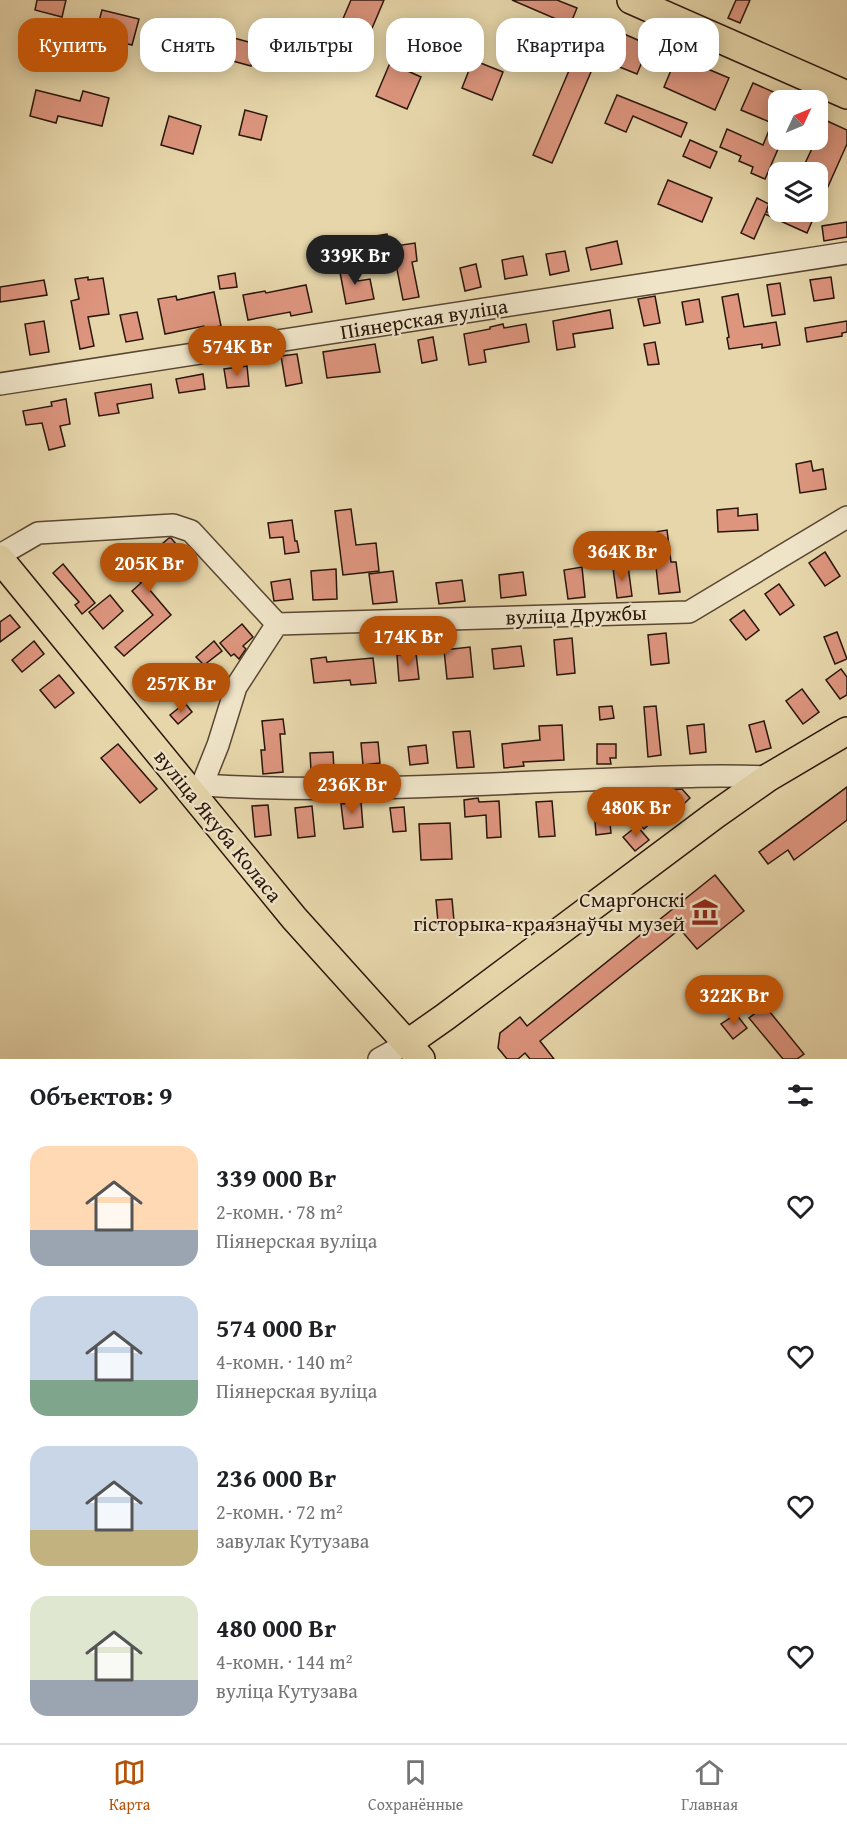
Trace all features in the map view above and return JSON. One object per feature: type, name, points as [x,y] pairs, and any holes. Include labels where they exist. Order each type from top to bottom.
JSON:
[{"type":"main road","points":[[631,0],[847,95]]},
{"type":"main road","name":"вуліца Якуба Коласа","points":[[0,557],[197,790],[294,918],[414,1051]]},
{"type":"main road","points":[[414,1051],[455,1010],[715,815],[769,777],[847,731]]},
{"type":"street","name":"Піянерская вуліца","points":[[0,384],[847,253]]},
{"type":"street","name":"вуліца Дружбы","points":[[277,624],[689,612],[847,517]]},
{"type":"street","points":[[0,557],[38,533],[172,525],[190,531],[277,624],[236,687],[218,745],[197,790],[340,790],[647,778],[769,777]]},
{"type":"street","points":[[379,1059],[414,1051]]},
{"type":"building","points":[[37,0],[66,0],[62,17],[35,10]]},
{"type":"building","points":[[351,0],[384,0],[374,24],[374,18],[343,18]]},
{"type":"building","points":[[512,0],[557,0],[577,8],[573,18],[554,18]]},
{"type":"building","points":[[736,0],[750,0],[740,23],[728,18]]},
{"type":"building","points":[[102,10],[139,19],[132,45],[128,44],[128,18],[100,18]]},
{"type":"building","points":[[626,35],[638,40],[637,74],[626,70]]},
{"type":"building","points":[[236,39],[248,42],[248,65],[236,62]]},
{"type":"building","points":[[484,64],[496,69],[496,72],[503,72],[492,100],[462,88],[468,72],[484,72]]},
{"type":"building","points":[[386,72],[410,72],[421,77],[407,109],[376,96]]},
{"type":"building","points":[[568,72],[591,72],[552,163],[533,155]]},
{"type":"building","points":[[670,72],[715,72],[729,78],[715,110],[664,87]]},
{"type":"building","points":[[753,83],[769,90],[768,121],[741,110]]},
{"type":"building","points":[[36,90],[80,101],[83,91],[109,98],[102,126],[58,116],[56,123],[30,116]]},
{"type":"building","points":[[617,95],[687,123],[681,137],[633,116],[626,132],[605,123]]},
{"type":"building","points":[[245,110],[267,116],[261,140],[239,135]]},
{"type":"building","points":[[169,116],[201,126],[193,154],[161,145]]},
{"type":"building","points":[[828,121],[847,130],[847,144],[828,187],[828,162],[806,162],[811,150],[828,150]]},
{"type":"building","points":[[727,129],[763,145],[768,133],[768,150],[778,150],[772,162],[768,162],[765,179],[751,173],[753,167],[739,161],[741,156],[720,147]]},
{"type":"building","points":[[690,140],[717,152],[710,168],[683,156]]},
{"type":"building","points":[[668,180],[712,198],[702,222],[658,204]]},
{"type":"building","points":[[757,198],[768,204],[766,212],[768,215],[765,214],[754,239],[741,233]]},
{"type":"building","points":[[783,222],[812,222],[807,233]]},
{"type":"building","points":[[847,222],[847,237],[824,241],[822,226]]},
{"type":"building","points":[[387,234],[389,247],[415,243],[417,261],[412,262],[419,297],[403,300],[395,259],[379,262],[375,236]]},
{"type":"building","points":[[617,241],[622,264],[591,270],[586,248]]},
{"type":"building","points":[[565,251],[569,271],[550,275],[546,254]]},
{"type":"building","points":[[523,256],[527,275],[505,279],[502,260]]},
{"type":"building","points":[[355,264],[358,281],[370,279],[374,299],[346,304],[339,267]]},
{"type":"building","points":[[476,264],[481,287],[465,291],[460,268]]},
{"type":"building","points":[[235,273],[237,287],[220,289],[218,276]]},
{"type":"building","points":[[88,277],[88,280],[103,278],[109,314],[88,317],[94,346],[80,349],[71,301],[79,299],[75,279]]},
{"type":"building","points":[[831,277],[834,298],[814,301],[810,280]]},
{"type":"building","points":[[44,280],[47,295],[0,302],[0,287]]},
{"type":"building","points":[[780,283],[785,314],[772,316],[767,285]]},
{"type":"building","points":[[306,285],[312,312],[291,316],[290,312],[248,320],[243,295]]},
{"type":"building","points":[[214,292],[221,326],[205,329],[204,326],[165,334],[158,299],[176,296],[177,300]]},
{"type":"building","points":[[738,294],[744,327],[776,322],[780,345],[762,348],[762,344],[729,349],[722,297]]},
{"type":"building","points":[[655,296],[660,323],[644,326],[638,299]]},
{"type":"building","points":[[699,299],[703,322],[686,325],[682,302]]},
{"type":"building","points":[[610,310],[613,328],[573,334],[575,347],[557,350],[553,321]]},
{"type":"building","points":[[137,312],[143,339],[126,342],[120,315]]},
{"type":"building","points":[[44,321],[49,352],[30,355],[25,324]]},
{"type":"building","points":[[847,321],[847,332],[842,333],[842,336],[807,342],[805,328]]},
{"type":"building","points":[[503,324],[504,328],[526,324],[529,342],[484,350],[486,362],[469,365],[464,334]]},
{"type":"building","points":[[433,337],[437,360],[422,363],[418,340]]},
{"type":"building","points":[[655,342],[659,364],[648,365],[644,344]]},
{"type":"building","points":[[375,344],[380,372],[327,378],[323,352]]},
{"type":"building","points":[[297,354],[302,383],[286,386],[281,356]]},
{"type":"building","points":[[247,366],[249,386],[227,388],[224,369]]},
{"type":"building","points":[[203,374],[205,389],[179,393],[176,379]]},
{"type":"building","points":[[151,384],[153,398],[117,404],[119,413],[99,416],[95,393]]},
{"type":"building","points":[[66,399],[70,424],[60,426],[65,446],[49,450],[42,423],[26,425],[23,411],[52,406],[51,402]]},
{"type":"building","points":[[811,461],[813,471],[823,469],[826,489],[800,493],[796,464]]},
{"type":"building","points":[[738,508],[738,516],[757,514],[758,530],[718,532],[717,510]]},
{"type":"building","points":[[351,509],[356,545],[376,543],[379,571],[343,575],[335,511]]},
{"type":"building","points":[[292,520],[299,552],[285,554],[283,537],[270,538],[268,523]]},
{"type":"building","points":[[667,530],[671,562],[676,562],[680,592],[659,594],[654,549],[651,549],[649,533]]},
{"type":"building","points":[[607,535],[608,548],[587,550],[586,537]]},
{"type":"building","points":[[169,538],[181,550],[143,582],[171,615],[124,656],[115,647],[153,615],[132,591],[141,583],[131,570]]},
{"type":"building","points":[[825,552],[840,576],[825,586],[809,563]]},
{"type":"building","points":[[63,564],[95,603],[82,614],[75,605],[79,602],[53,573]]},
{"type":"building","points":[[628,566],[632,596],[617,598],[613,568]]},
{"type":"building","points":[[582,567],[585,597],[568,599],[564,570]]},
{"type":"building","points":[[336,569],[337,599],[313,600],[311,571]]},
{"type":"building","points":[[393,571],[397,602],[373,604],[369,574]]},
{"type":"building","points":[[523,572],[526,595],[501,598],[499,575]]},
{"type":"building","points":[[290,579],[293,599],[274,601],[271,582]]},
{"type":"building","points":[[462,580],[465,601],[439,604],[436,583]]},
{"type":"building","points":[[779,584],[794,605],[780,615],[765,594]]},
{"type":"building","points":[[110,595],[123,611],[103,629],[89,612]]},
{"type":"building","points":[[744,610],[759,630],[746,640],[730,620]]},
{"type":"building","points":[[10,615],[20,627],[0,642],[0,622]]},
{"type":"building","points":[[242,624],[253,637],[243,646],[246,649],[239,659],[234,654],[231,656],[220,643]]},
{"type":"building","points":[[837,632],[847,659],[835,664],[824,637]]},
{"type":"building","points":[[666,633],[669,663],[651,665],[648,635]]},
{"type":"building","points":[[572,638],[575,673],[557,675],[554,640]]},
{"type":"building","points":[[34,641],[44,654],[22,672],[12,660]]},
{"type":"building","points":[[214,641],[222,651],[204,665],[196,657]]},
{"type":"building","points":[[521,646],[524,666],[494,669],[492,649]]},
{"type":"building","points":[[470,647],[473,677],[447,679],[444,650]]},
{"type":"building","points":[[416,653],[419,679],[399,681],[397,655]]},
{"type":"building","points":[[326,657],[327,662],[373,658],[376,683],[351,685],[350,680],[314,683],[311,659]]},
{"type":"building","points":[[157,666],[167,678],[151,691],[141,679]]},
{"type":"building","points":[[841,669],[847,677],[847,695],[840,699],[826,680]]},
{"type":"building","points":[[207,670],[215,680],[190,700],[182,691]]},
{"type":"building","points":[[59,675],[74,693],[55,708],[40,690]]},
{"type":"building","points":[[802,689],[819,712],[803,724],[786,701]]},
{"type":"building","points":[[185,703],[192,712],[178,724],[170,715]]},
{"type":"building","points":[[612,706],[614,718],[600,720],[599,707]]},
{"type":"building","points":[[656,706],[661,755],[648,757],[644,707]]},
{"type":"building","points":[[283,719],[285,734],[280,734],[283,772],[263,774],[261,750],[265,750],[262,721]]},
{"type":"building","points":[[764,721],[771,748],[756,752],[749,725]]},
{"type":"building","points":[[704,724],[706,752],[690,754],[687,726]]},
{"type":"building","points":[[562,725],[564,760],[523,762],[524,766],[504,768],[502,744],[540,740],[539,726]]},
{"type":"building","points":[[470,731],[474,767],[457,768],[453,732]]},
{"type":"building","points":[[378,742],[380,763],[363,765],[361,743]]},
{"type":"building","points":[[118,744],[157,789],[140,803],[101,758]]},
{"type":"building","points":[[597,744],[616,744],[616,758],[610,758],[611,764],[597,764]]},
{"type":"building","points":[[426,745],[428,763],[410,765],[408,747]]},
{"type":"building","points":[[333,752],[334,770],[311,771],[310,753]]},
{"type":"building","points":[[847,787],[847,820],[794,860],[788,850],[768,864],[759,852]]},
{"type":"building","points":[[682,789],[690,798],[670,817],[664,811],[644,829],[618,801],[630,791],[640,791],[645,796],[653,790],[661,799],[671,790]]},
{"type":"building","points":[[478,798],[479,802],[499,801],[501,837],[487,838],[486,815],[465,817],[464,800]]},
{"type":"building","points":[[552,801],[555,836],[539,837],[536,802]]},
{"type":"building","points":[[361,802],[363,827],[344,829],[341,804]]},
{"type":"building","points":[[608,804],[611,833],[596,835],[594,806]]},
{"type":"building","points":[[268,805],[271,835],[255,837],[252,806]]},
{"type":"building","points":[[312,806],[315,836],[298,838],[295,808]]},
{"type":"building","points":[[404,807],[406,831],[393,832],[390,808]]},
{"type":"building","points":[[450,823],[452,859],[421,860],[419,824]]},
{"type":"building","points":[[637,826],[649,840],[635,851],[623,837]]},
{"type":"building","points":[[715,875],[744,911],[697,949],[680,929],[540,1041],[554,1059],[530,1059],[525,1053],[518,1059],[507,1059],[498,1048],[500,1033],[520,1017],[527,1026]]},
{"type":"building","points":[[452,899],[454,921],[438,922],[436,900]]},
{"type":"building","points":[[765,1006],[804,1054],[797,1059],[783,1059],[749,1018]]},
{"type":"building","points":[[736,1014],[747,1028],[733,1039],[721,1024]]},
{"type":"place","name":"Смаргонскі гісторыка-краязнаўчы музей","points":[[705,912]]}]
